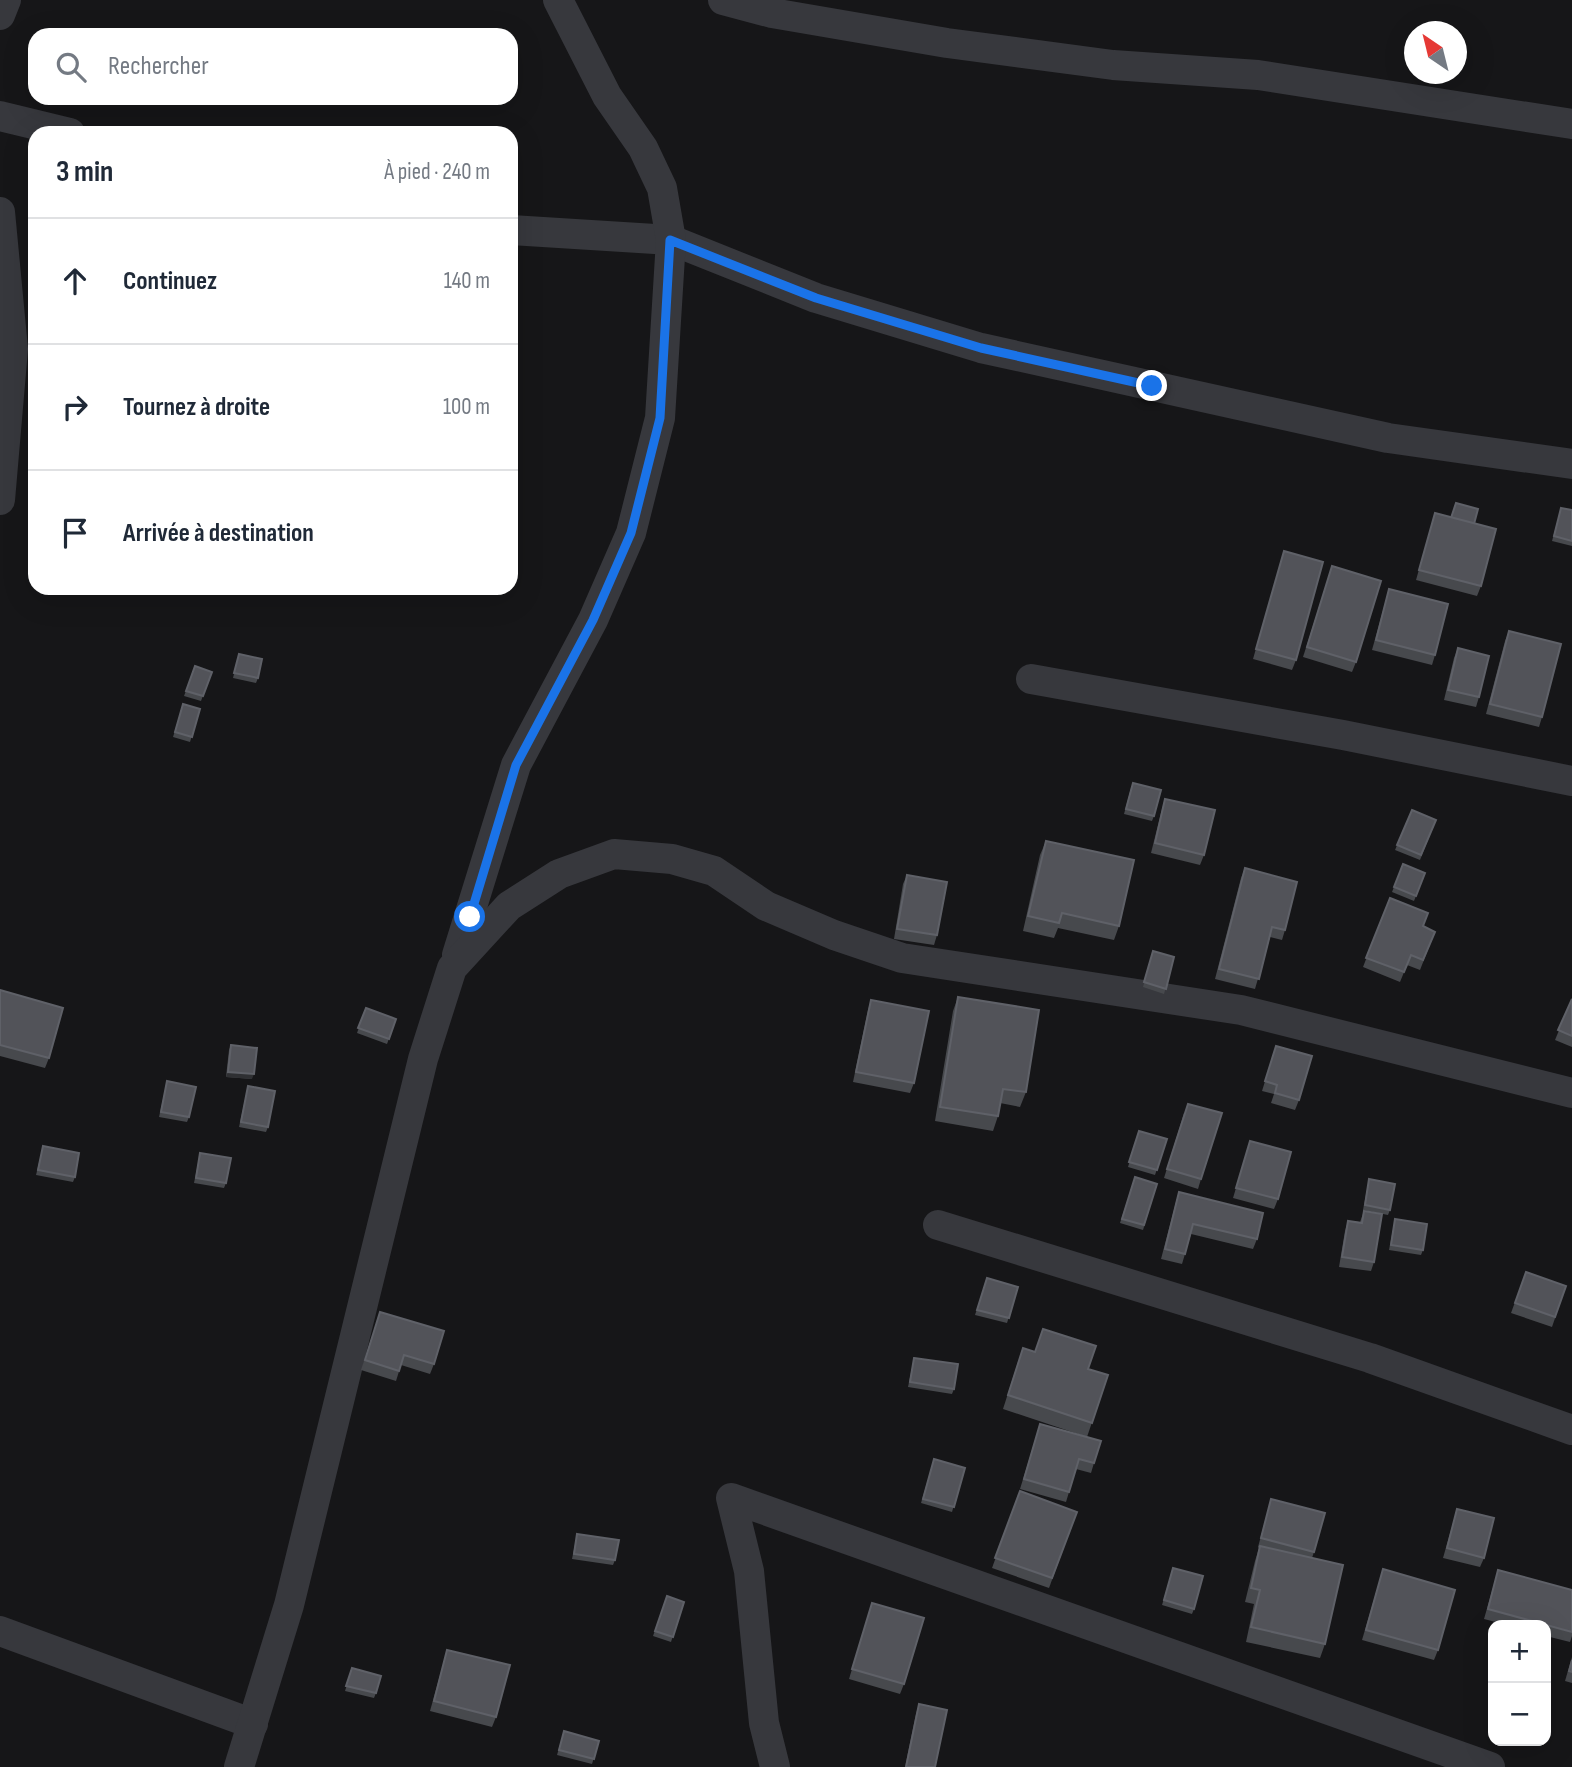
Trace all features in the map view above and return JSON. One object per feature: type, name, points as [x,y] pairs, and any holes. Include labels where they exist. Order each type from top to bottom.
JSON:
[{"type":"street","points":[[0,15],[6,0]]},
{"type":"street","points":[[239,1767],[289,1605],[423,1059],[516,765],[593,620],[631,533],[660,418],[670,240],[662,188],[643,148],[607,96],[558,0]]},
{"type":"street","points":[[723,0],[772,13],[947,43],[1113,65],[1258,75],[1572,124]]},
{"type":"street","points":[[0,116],[41,126]]},
{"type":"street","points":[[0,212],[13,349],[0,500]]},
{"type":"street","points":[[518,230],[670,240],[816,298],[981,348],[1388,438],[1572,464]]},
{"type":"street","points":[[1031,679],[1343,735],[1572,781]]},
{"type":"street","points":[[452,968],[509,906],[559,874],[614,855],[672,859],[714,871],[766,906],[789,916],[902,958],[1241,1010],[1572,1093]]},
{"type":"street","points":[[938,1225],[1370,1358],[1572,1430]]},
{"type":"street","points":[[775,1767],[764,1723],[749,1571],[730,1498],[1490,1767]]},
{"type":"street","points":[[0,1631],[253,1724]]},
{"type":"building","points":[[1456,503],[1478,509],[1474,524],[1451,518]]},
{"type":"building","points":[[1561,508],[1572,510],[1572,541],[1554,536]]},
{"type":"building","points":[[1435,513],[1496,529],[1481,586],[1419,570]]},
{"type":"building","points":[[1284,551],[1323,562],[1296,660],[1256,649]]},
{"type":"building","points":[[1332,566],[1381,581],[1356,662],[1307,647]]},
{"type":"building","points":[[1389,589],[1448,604],[1435,655],[1376,640]]},
{"type":"building","points":[[1509,631],[1561,644],[1542,717],[1490,704]]},
{"type":"building","points":[[1458,648],[1489,656],[1479,697],[1448,690]]},
{"type":"building","points":[[239,654],[262,659],[258,678],[234,673]]},
{"type":"building","points":[[195,666],[212,672],[203,696],[186,691]]},
{"type":"building","points":[[183,704],[200,709],[192,737],[175,732]]},
{"type":"building","points":[[1133,783],[1161,790],[1154,816],[1126,809]]},
{"type":"building","points":[[1165,799],[1215,810],[1204,855],[1155,843]]},
{"type":"building","points":[[1412,810],[1436,820],[1421,855],[1397,845]]},
{"type":"building","points":[[1046,841],[1134,860],[1119,926],[1062,913],[1059,923],[1028,916]]},
{"type":"building","points":[[1403,864],[1425,873],[1416,896],[1394,887]]},
{"type":"building","points":[[1245,868],[1297,882],[1285,930],[1272,927],[1259,979],[1219,969]]},
{"type":"building","points":[[907,875],[947,882],[937,935],[897,929]]},
{"type":"building","points":[[1390,898],[1428,913],[1423,926],[1435,932],[1423,960],[1411,955],[1404,972],[1366,958]]},
{"type":"building","points":[[1153,951],[1174,957],[1166,989],[1144,982]]},
{"type":"building","points":[[0,990],[63,1008],[49,1058],[0,1045]]},
{"type":"building","points":[[958,997],[1039,1010],[1026,1092],[1003,1089],[998,1116],[940,1107]]},
{"type":"building","points":[[1572,999],[1572,1036],[1558,1030]]},
{"type":"building","points":[[871,1000],[929,1011],[914,1083],[856,1072]]},
{"type":"building","points":[[366,1008],[396,1019],[389,1039],[358,1028]]},
{"type":"building","points":[[231,1045],[257,1048],[254,1074],[228,1072]]},
{"type":"building","points":[[1276,1046],[1312,1056],[1299,1100],[1275,1093],[1277,1085],[1265,1081]]},
{"type":"building","points":[[167,1081],[196,1087],[189,1117],[161,1112]]},
{"type":"building","points":[[248,1086],[275,1091],[268,1127],[241,1122]]},
{"type":"building","points":[[1188,1104],[1222,1113],[1201,1179],[1167,1169]]},
{"type":"building","points":[[1139,1131],[1167,1139],[1157,1170],[1129,1162]]},
{"type":"building","points":[[1250,1141],[1291,1152],[1278,1199],[1236,1188]]},
{"type":"building","points":[[43,1146],[79,1153],[75,1177],[38,1170]]},
{"type":"building","points":[[200,1153],[231,1158],[226,1183],[196,1178]]},
{"type":"building","points":[[1135,1177],[1157,1184],[1144,1225],[1122,1219]]},
{"type":"building","points":[[1369,1179],[1395,1184],[1390,1210],[1365,1205]]},
{"type":"building","points":[[1179,1192],[1263,1213],[1257,1239],[1193,1224],[1185,1254],[1165,1249]]},
{"type":"building","points":[[1364,1211],[1382,1214],[1374,1262],[1342,1257],[1348,1221],[1362,1223]]},
{"type":"building","points":[[1395,1219],[1427,1224],[1423,1250],[1391,1245]]},
{"type":"building","points":[[1526,1272],[1566,1286],[1555,1317],[1515,1303]]},
{"type":"building","points":[[987,1278],[1018,1287],[1009,1318],[977,1310]]},
{"type":"building","points":[[380,1312],[444,1331],[434,1364],[404,1355],[399,1371],[365,1360]]},
{"type":"building","points":[[1043,1329],[1096,1346],[1088,1369],[1108,1375],[1092,1423],[1008,1395],[1023,1348],[1035,1352]]},
{"type":"building","points":[[914,1358],[958,1364],[954,1389],[910,1382]]},
{"type":"building","points":[[1040,1424],[1101,1441],[1094,1463],[1079,1459],[1069,1492],[1024,1479]]},
{"type":"building","points":[[934,1459],[965,1468],[954,1507],[923,1499]]},
{"type":"building","points":[[1020,1491],[1077,1512],[1052,1578],[995,1558]]},
{"type":"building","points":[[1271,1499],[1325,1513],[1314,1552],[1261,1538]]},
{"type":"building","points":[[1457,1509],[1494,1518],[1484,1558],[1447,1548]]},
{"type":"building","points":[[577,1534],[619,1540],[615,1560],[574,1554]]},
{"type":"building","points":[[1260,1546],[1343,1565],[1325,1644],[1251,1627],[1260,1590],[1251,1588]]},
{"type":"building","points":[[1173,1568],[1203,1576],[1194,1609],[1164,1600]]},
{"type":"building","points":[[1383,1569],[1455,1590],[1438,1650],[1366,1630]]},
{"type":"building","points":[[1498,1570],[1572,1590],[1572,1632],[1551,1626],[1551,1620],[1528,1620],[1488,1609]]},
{"type":"building","points":[[667,1596],[684,1602],[673,1637],[655,1631]]},
{"type":"building","points":[[872,1603],[924,1618],[904,1684],[852,1669]]},
{"type":"building","points":[[447,1650],[510,1665],[496,1717],[434,1701]]},
{"type":"building","points":[[352,1668],[381,1676],[376,1693],[346,1686]]},
{"type":"building","points":[[919,1704],[947,1710],[935,1767],[906,1767]]},
{"type":"building","points":[[564,1731],[599,1741],[594,1759],[559,1750]]},
{"type":"route","points":[[470,917],[491,840],[516,765],[593,620],[631,533],[660,418],[667,344],[670,240],[816,298],[981,348],[1152,386]]}]
